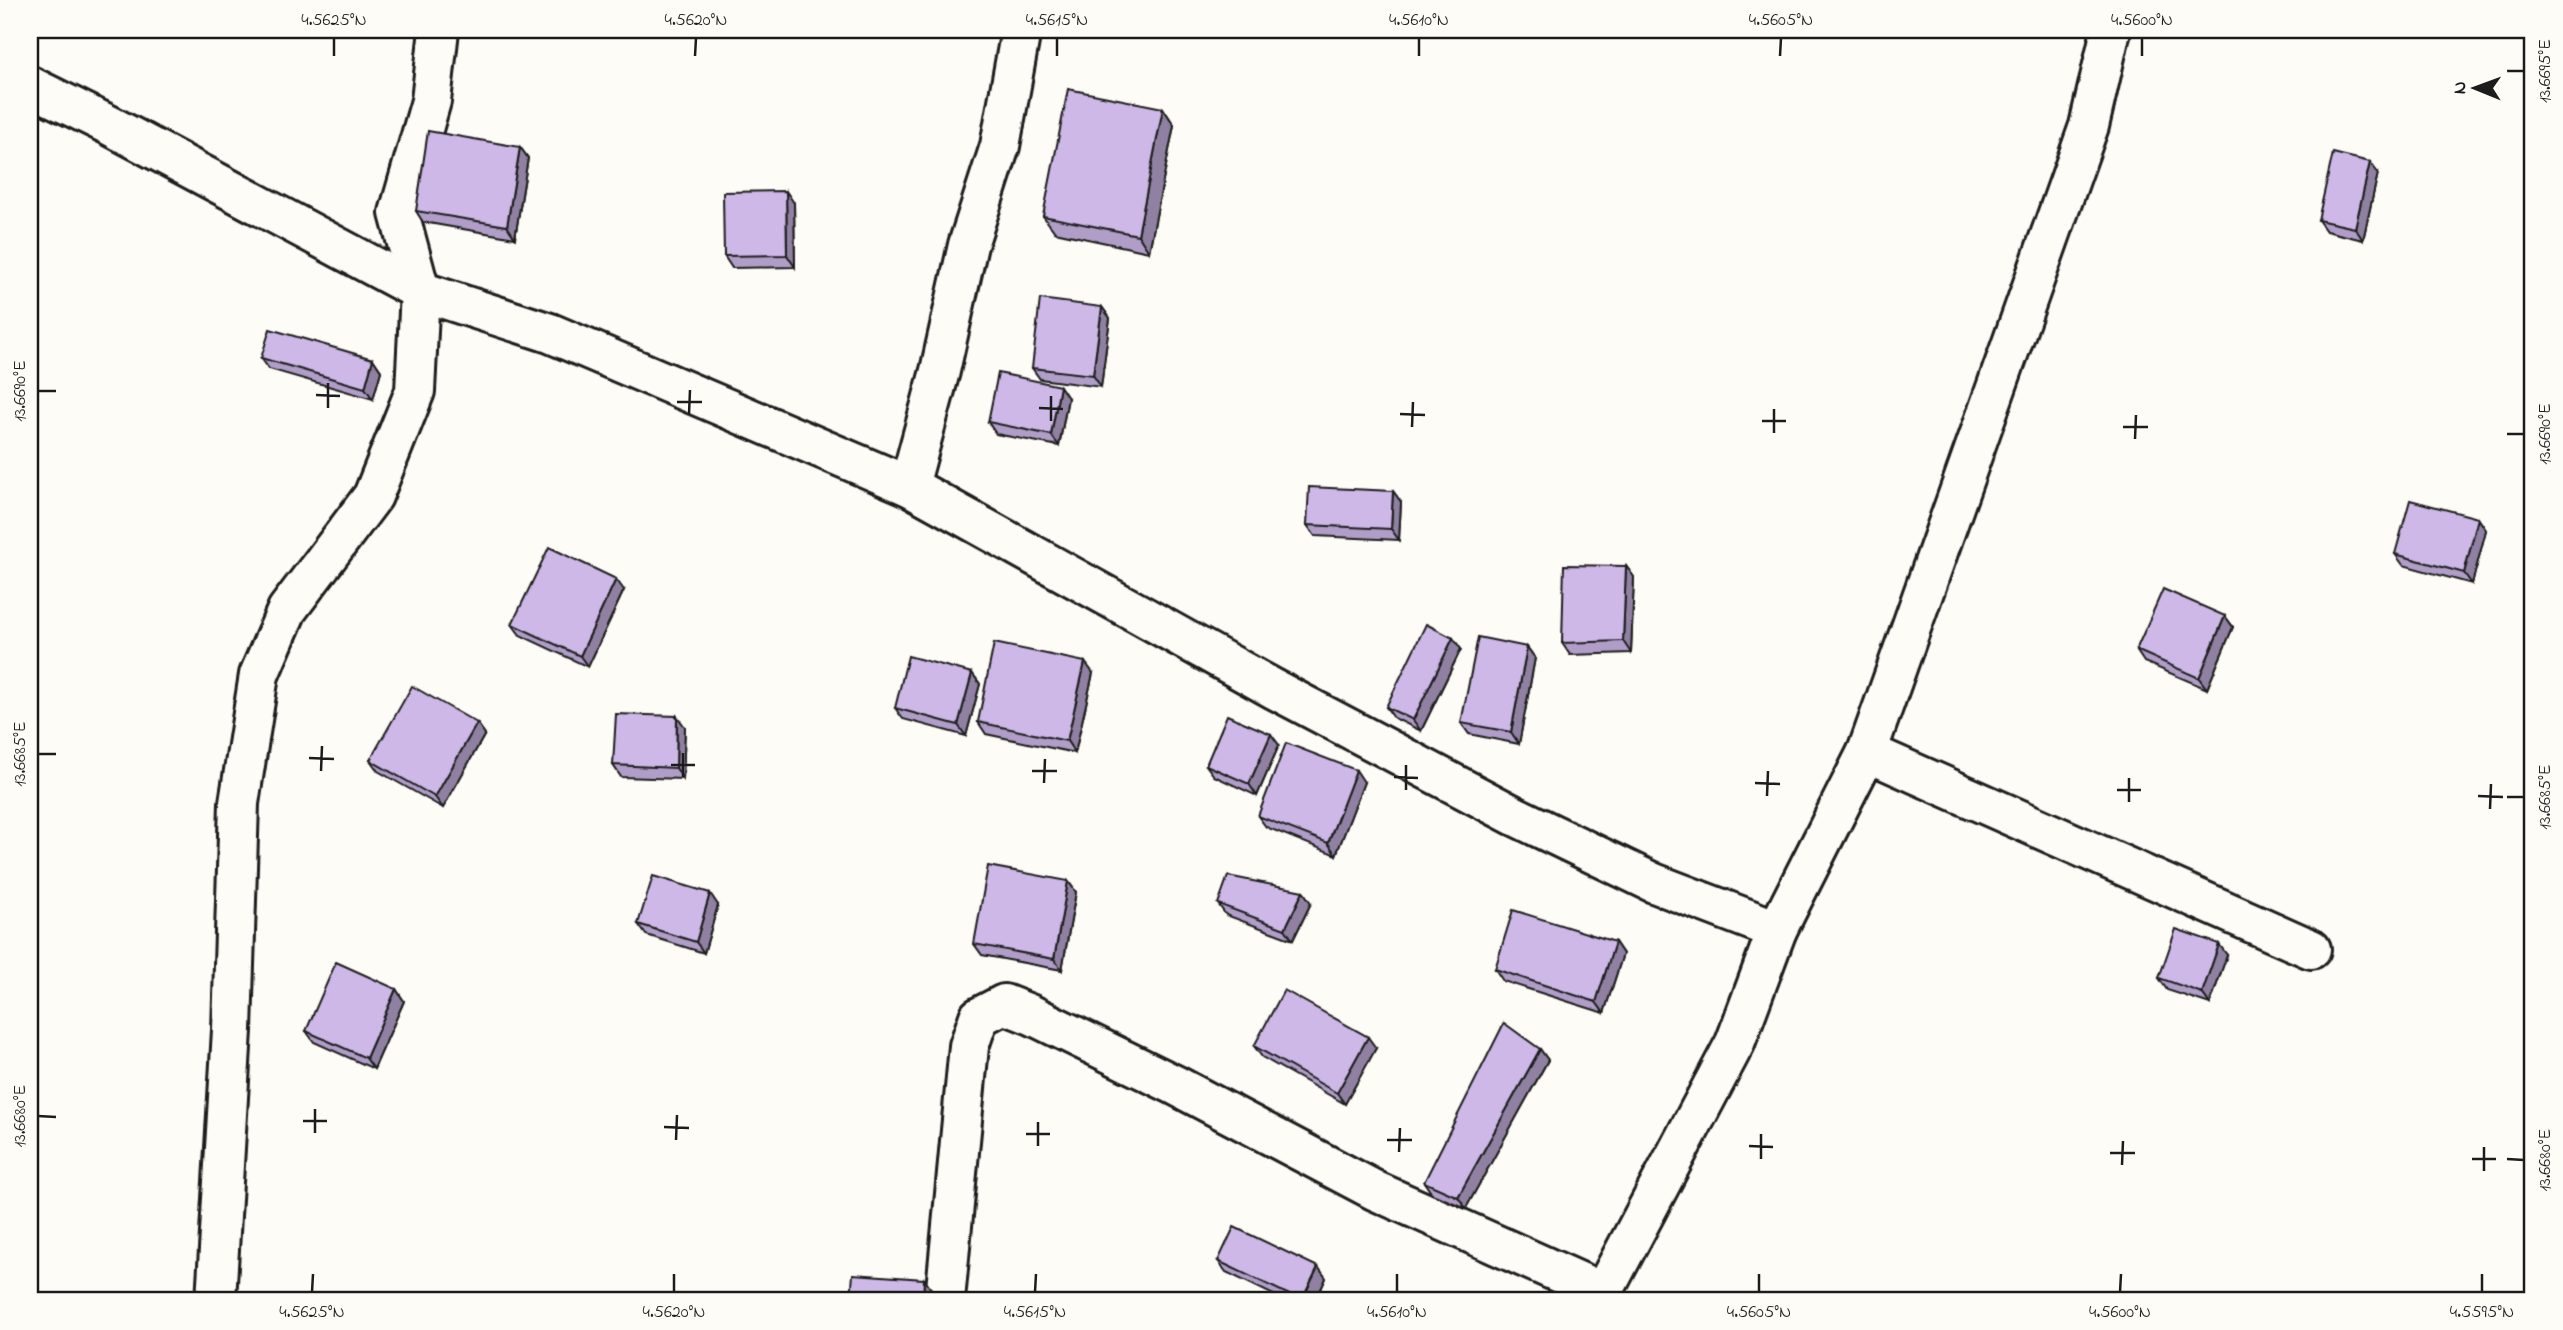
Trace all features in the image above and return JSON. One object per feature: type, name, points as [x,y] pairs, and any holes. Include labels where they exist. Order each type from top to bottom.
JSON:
[{"type":"street","points":[[216,1300],[232,1031],[239,803],[259,675],[286,610],[373,496],[415,391],[420,291],[399,213],[431,101],[439,30]]},
{"type":"street","points":[[909,486],[940,371],[968,245],[1000,146],[1021,30]]},
{"type":"street","points":[[945,1300],[969,1046],[979,1017],[1004,1004],[1175,1085],[1376,1191],[1601,1296],[1735,1043],[1777,930],[1867,752],[2088,126],[2111,30]]},
{"type":"street","points":[[30,86],[109,125],[420,291],[550,333],[909,486],[1275,690],[1515,816],[1654,883],[1777,930]]},
{"type":"street","points":[[1867,752],[2311,949]]},
{"type":"building","points":[[1068,89],[1163,108],[1138,235],[1043,216]]},
{"type":"building","points":[[428,131],[520,147],[507,226],[416,211]]},
{"type":"building","points":[[2333,153],[2370,162],[2355,228],[2318,220]]},
{"type":"building","points":[[786,191],[787,255],[724,256],[723,192]]},
{"type":"building","points":[[1040,299],[1102,307],[1093,375],[1032,368]]},
{"type":"building","points":[[270,329],[373,359],[365,388],[261,358]]},
{"type":"building","points":[[998,373],[1060,386],[1051,435],[988,422]]},
{"type":"building","points":[[1309,487],[1393,491],[1391,529],[1307,525]]},
{"type":"building","points":[[2410,500],[2478,518],[2464,573],[2395,554]]},
{"type":"building","points":[[549,547],[616,579],[580,656],[512,624]]},
{"type":"building","points":[[1564,565],[1626,566],[1623,641],[1562,643]]},
{"type":"building","points":[[2163,589],[2225,616],[2199,678],[2136,650]]},
{"type":"building","points":[[1426,624],[1453,638],[1413,720],[1386,707]]},
{"type":"building","points":[[1478,637],[1527,647],[1511,732],[1461,723]]},
{"type":"building","points":[[994,643],[1085,662],[1067,741],[978,722]]},
{"type":"building","points":[[908,656],[972,673],[958,725],[895,708]]},
{"type":"building","points":[[412,686],[477,723],[435,797],[370,760]]},
{"type":"building","points":[[616,714],[677,716],[676,768],[613,765]]},
{"type":"building","points":[[1227,715],[1271,734],[1249,784],[1206,765]]},
{"type":"building","points":[[1286,743],[1356,770],[1328,843],[1258,816]]},
{"type":"building","points":[[988,866],[1068,881],[1054,959],[974,944]]},
{"type":"building","points":[[653,876],[710,893],[696,942],[638,924]]},
{"type":"building","points":[[1228,876],[1303,891],[1285,929],[1218,904]]},
{"type":"building","points":[[1513,910],[1615,942],[1596,1002],[1495,969]]},
{"type":"building","points":[[2176,929],[2219,944],[2202,993],[2159,978]]},
{"type":"building","points":[[336,962],[396,989],[366,1058],[306,1031]]},
{"type":"building","points":[[1284,990],[1368,1037],[1337,1093],[1254,1046]]},
{"type":"building","points":[[1504,1023],[1540,1049],[1458,1197],[1424,1182]]},
{"type":"building","points":[[1234,1227],[1318,1267],[1302,1300],[1218,1261]]},
{"type":"building","points":[[853,1274],[924,1279],[923,1300],[851,1300]]}]
